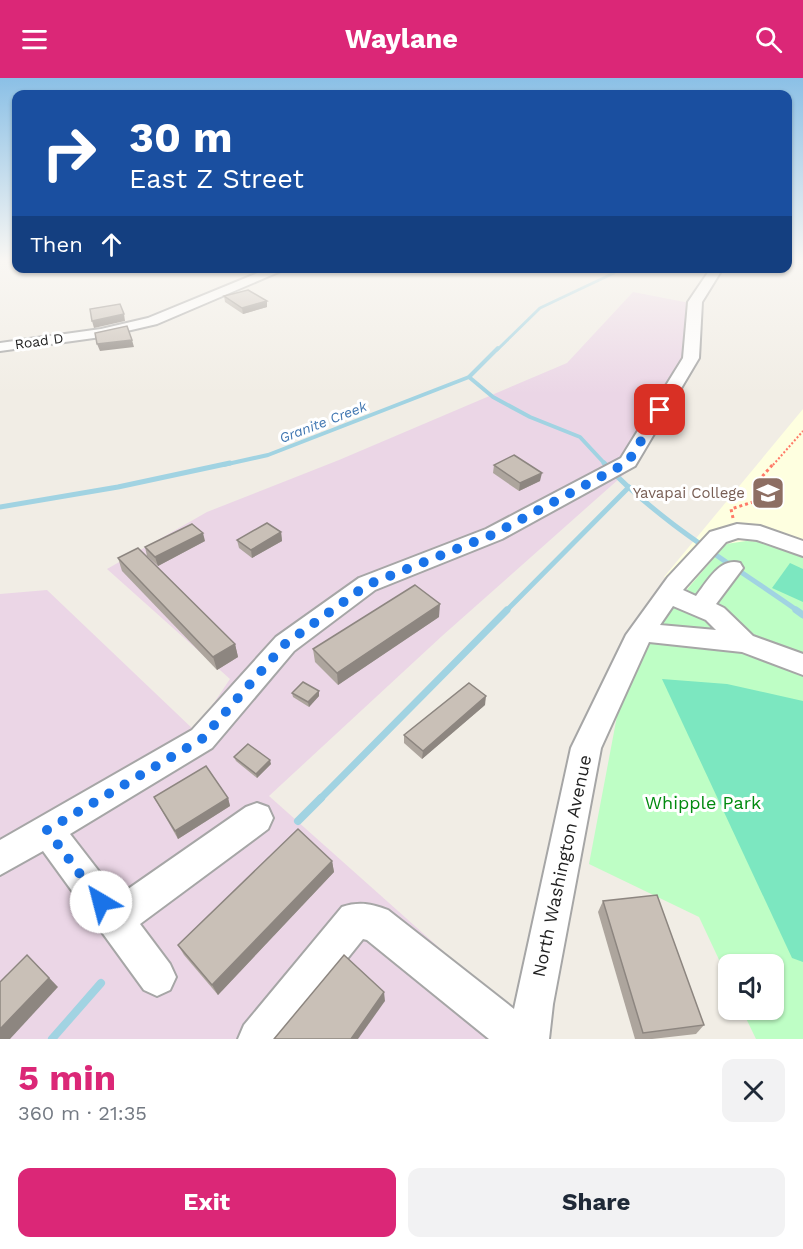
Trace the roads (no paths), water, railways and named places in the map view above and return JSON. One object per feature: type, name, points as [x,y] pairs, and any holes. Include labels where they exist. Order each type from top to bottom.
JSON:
[{"type":"street","name":"Road D","points":[[0,347],[101,333],[152,321],[192,305]]},
{"type":"street","points":[[0,858],[202,739],[285,644],[367,585],[494,534],[628,462],[691,357],[696,305]]},
{"type":"street","name":"North Washington Avenue","points":[[529,1039],[534,1004],[586,748],[635,642],[669,594],[718,537],[737,531],[760,533],[803,549]]},
{"type":"street","points":[[700,607],[732,568]]},
{"type":"street","points":[[669,594],[715,614],[744,643]]},
{"type":"street","points":[[642,632],[744,643],[803,665]]},
{"type":"street","points":[[115,920],[257,818]]},
{"type":"street","points":[[47,830],[157,977]]},
{"type":"street","points":[[258,1039],[355,920],[375,923],[520,1039]]},
{"type":"waterway","name":"Granite Creek","points":[[497,350],[540,308],[547,305]]},
{"type":"waterway","name":"Granite Creek","points":[[469,377],[498,348]]},
{"type":"waterway","name":"Granite Creek","points":[[223,465],[268,455],[469,377]]},
{"type":"waterway","points":[[469,377],[493,397],[530,417],[580,437],[606,465]]},
{"type":"waterway","name":"Granite Creek","points":[[0,507],[118,487],[230,463]]},
{"type":"waterway","points":[[606,465],[629,487]]},
{"type":"waterway","points":[[506,611],[629,487]]},
{"type":"waterway","points":[[629,487],[672,524],[798,611]]},
{"type":"waterway","points":[[320,799],[507,610]]},
{"type":"waterway","points":[[796,610],[803,615]]},
{"type":"waterway","points":[[298,821],[320,799]]},
{"type":"waterway","points":[[52,1039],[101,983]]},
{"type":"place","name":"Yavapai College","points":[[768,493]]},
{"type":"park label","name":"Whipple Park","points":[[703,803]]}]
